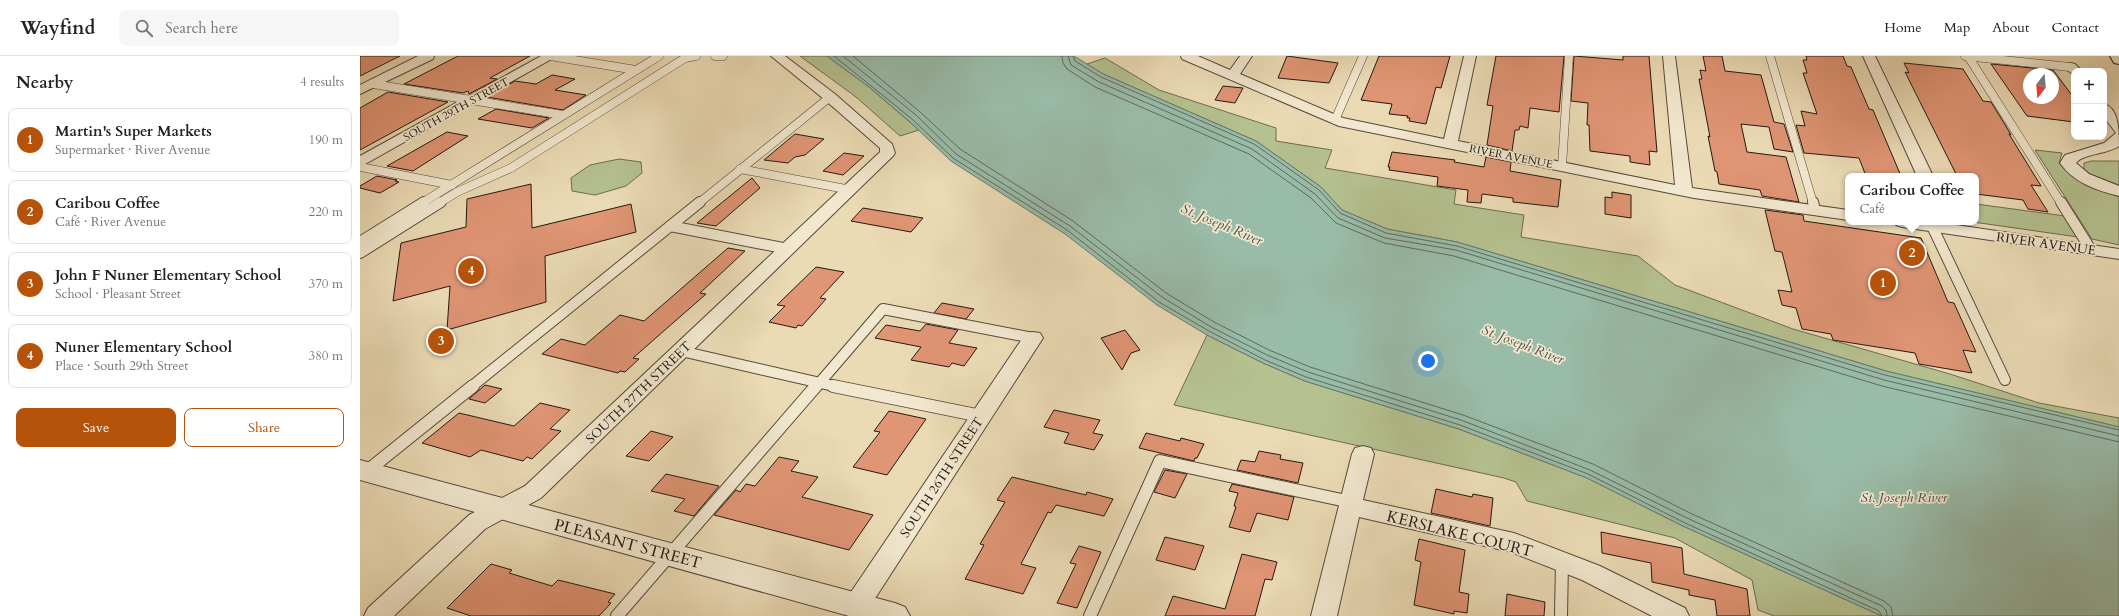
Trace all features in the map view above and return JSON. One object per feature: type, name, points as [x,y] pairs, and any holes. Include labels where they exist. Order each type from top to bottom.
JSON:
[{"type":"street","points":[[360,90],[428,56]]},
{"type":"street","name":"SOUTH 29TH STREET","points":[[360,162],[551,56]]},
{"type":"street","points":[[777,56],[830,97]]},
{"type":"street","name":"RIVER AVENUE","points":[[1187,56],[1335,120],[1684,191],[1845,214]]},
{"type":"street","points":[[1233,75],[1246,56]]},
{"type":"street","points":[[1450,144],[1470,56]]},
{"type":"street","points":[[1669,56],[1684,191]]},
{"type":"street","points":[[1869,56],[1924,173]]},
{"type":"street","points":[[2117,56],[2119,60]]},
{"type":"street","name":"SOUTH 27TH STREET","points":[[377,616],[477,522],[533,492],[851,190],[888,153],[887,147],[830,97]]},
{"type":"street","points":[[2107,112],[2116,123],[2119,130]]},
{"type":"street","points":[[2119,137],[2114,144],[2106,148],[2075,154],[2070,158],[2068,163],[2078,174],[2089,180],[2119,190]]},
{"type":"street","name":"RIVER AVENUE","points":[[1932,225],[2119,254]]},
{"type":"street","name":"SOUTH 26TH STREET","points":[[852,611],[1033,338]]},
{"type":"street","points":[[1324,616],[1363,454]]},
{"type":"street","name":"PLEASANT STREET","points":[[363,471],[670,555],[852,611],[895,616]]},
{"type":"street","name":"KERSLAKE COURT","points":[[1351,504],[1514,543],[1591,573],[1676,616]]},
{"type":"lane","points":[[551,56],[636,70]]},
{"type":"lane","points":[[360,242],[659,56]]},
{"type":"lane","points":[[360,253],[457,192],[511,168],[685,58],[696,56]]},
{"type":"lane","points":[[715,56],[723,56]]},
{"type":"lane","points":[[1335,120],[1363,56]]},
{"type":"lane","points":[[1562,166],[1569,56]]},
{"type":"lane","points":[[1770,56],[1815,210]]},
{"type":"lane","points":[[1965,56],[2071,69]]},
{"type":"lane","points":[[1968,56],[2091,250]]},
{"type":"lane","points":[[372,84],[563,116]]},
{"type":"lane","points":[[363,471],[830,97]]},
{"type":"lane","points":[[360,166],[452,185]]},
{"type":"lane","points":[[740,169],[851,190]]},
{"type":"lane","points":[[670,226],[788,249]]},
{"type":"lane","points":[[1942,226],[1962,291],[1971,303],[2006,380]]},
{"type":"lane","points":[[616,616],[883,309],[1033,338]]},
{"type":"lane","points":[[681,351],[819,383],[981,416]]},
{"type":"lane","points":[[1090,616],[1160,461],[1351,504]]},
{"type":"lane","points":[[1561,616],[1562,561]]},
{"type":"shaded area","points":[[800,56],[827,56],[869,87],[919,130],[900,136],[856,97]]},
{"type":"shaded area","points":[[1105,58],[1159,90],[1276,128],[1276,141],[1332,150],[1325,168],[1456,190],[1454,204],[1524,215],[1521,237],[1638,256],[1675,285],[1793,329],[1950,374],[2039,403],[2119,418],[2119,427],[1886,371],[1457,242],[1387,229],[1342,210],[1321,187],[1256,141],[1103,74],[1087,64]]},
{"type":"shaded area","points":[[2035,150],[2062,153],[2059,163],[2066,171],[2079,181],[2119,197],[2119,245],[2092,239]]},
{"type":"shaded area","points":[[619,159],[641,162],[642,173],[626,186],[595,195],[572,191],[571,178],[590,165]]},
{"type":"shaded area","points":[[2091,161],[2119,161],[2119,185],[2090,174],[2084,169],[2084,163]]},
{"type":"shaded area","points":[[1979,204],[2065,216],[2078,237],[1979,223]]},
{"type":"shaded area","points":[[1207,335],[1263,363],[1305,381],[1459,429],[1587,478],[1683,526],[1882,616],[1774,616],[1758,610],[1752,580],[1675,538],[1527,501],[1516,482],[1504,478],[1174,405]]},
{"type":"water","name":"St. Joseph River","points":[[827,56],[1074,56],[1103,74],[1256,141],[1321,187],[1342,210],[1387,229],[1457,242],[1886,371],[2119,427],[2119,616],[1882,616],[1683,526],[1587,478],[1459,429],[1305,381],[1263,363],[1207,335],[1157,305],[1065,234],[951,161],[910,122],[869,87]]},
{"type":"building","points":[[360,56],[400,56],[360,76]]},
{"type":"building","points":[[458,56],[530,56],[490,78],[497,79],[469,94],[468,91],[463,93],[404,84]]},
{"type":"building","points":[[1287,56],[1338,63],[1329,83],[1278,78]]},
{"type":"building","points":[[1379,56],[1450,56],[1441,88],[1436,87],[1426,124],[1409,121],[1410,118],[1407,118],[1408,116],[1389,114],[1392,104],[1361,100]]},
{"type":"building","points":[[1496,56],[1564,56],[1559,112],[1530,108],[1528,128],[1520,126],[1519,130],[1515,130],[1512,151],[1487,145],[1493,106],[1487,105]]},
{"type":"building","points":[[1574,56],[1623,60],[1623,56],[1649,56],[1657,152],[1649,151],[1650,165],[1630,162],[1630,156],[1590,151],[1589,125],[1587,125],[1588,103],[1571,101]]},
{"type":"building","points":[[1703,56],[1722,56],[1725,71],[1761,75],[1774,122],[1784,124],[1793,152],[1774,149],[1769,127],[1741,124],[1747,152],[1786,157],[1799,202],[1762,196],[1760,190],[1719,184],[1708,136],[1710,137],[1699,79],[1702,79],[1700,70],[1706,71]]},
{"type":"building","points":[[1806,56],[1843,56],[1847,66],[1851,67],[1869,109],[1873,110],[1900,173],[1865,173],[1859,158],[1804,153],[1796,125],[1805,126],[1801,111],[1817,114],[1803,73],[1807,73],[1803,60],[1807,60]]},
{"type":"building","points":[[1904,63],[1963,69],[1983,101],[1991,102],[2004,123],[2011,135],[2009,134],[2041,186],[2031,185],[2048,212],[2028,209],[2023,200],[1979,194],[1979,173],[1956,173],[1905,72],[1909,73]]},
{"type":"building","points":[[1991,64],[2032,68],[2023,68],[2023,104],[2059,104],[2059,78],[2071,94],[2071,122],[2027,116]]},
{"type":"building","points":[[552,75],[575,79],[555,90],[586,95],[563,110],[487,97],[515,81],[536,84]]},
{"type":"building","points":[[1223,86],[1243,88],[1235,103],[1215,100]]},
{"type":"building","points":[[388,92],[448,102],[360,150],[360,108]]},
{"type":"building","points":[[496,109],[549,118],[532,128],[478,119]]},
{"type":"building","points":[[447,132],[468,136],[413,171],[387,166]]},
{"type":"building","points":[[795,134],[824,139],[805,155],[795,157],[788,163],[764,160]]},
{"type":"building","points":[[1392,152],[1455,160],[1454,162],[1484,167],[1486,157],[1511,162],[1510,171],[1561,180],[1558,207],[1513,202],[1513,198],[1482,194],[1481,203],[1467,202],[1468,190],[1437,186],[1438,177],[1389,170],[1390,167],[1388,167]]},
{"type":"building","points":[[844,153],[864,156],[843,175],[823,171]]},
{"type":"building","points":[[377,176],[397,180],[395,181],[399,182],[380,193],[360,188],[360,186]]},
{"type":"building","points":[[752,178],[760,188],[716,226],[697,223]]},
{"type":"building","points":[[531,184],[532,228],[631,204],[636,232],[545,256],[546,302],[447,330],[450,286],[393,301],[401,243],[466,227],[467,199]]},
{"type":"building","points":[[1612,192],[1631,195],[1631,218],[1605,214],[1605,197],[1612,198]]},
{"type":"building","points":[[863,208],[923,218],[911,232],[851,221]]},
{"type":"building","points":[[1765,210],[1803,215],[1804,221],[1921,238],[1948,302],[1954,303],[1976,352],[1963,350],[1972,373],[1919,364],[1915,353],[1833,340],[1831,334],[1802,329],[1796,308],[1782,305],[1778,290],[1792,292],[1782,252],[1775,251]]},
{"type":"building","points":[[728,248],[745,251],[700,293],[706,294],[633,358],[639,359],[625,372],[620,371],[618,373],[542,354],[561,339],[585,345],[620,315],[644,321]]},
{"type":"building","points":[[816,267],[844,272],[820,298],[826,299],[802,326],[798,325],[796,328],[769,322],[785,306],[777,305]]},
{"type":"building","points":[[942,303],[974,309],[966,319],[934,313]]},
{"type":"building","points":[[926,324],[958,330],[949,343],[977,348],[964,366],[952,363],[949,367],[911,360],[921,347],[875,338],[886,325],[920,331]]},
{"type":"building","points":[[1125,330],[1140,350],[1131,353],[1122,370],[1101,338]]},
{"type":"building","points":[[485,385],[502,389],[485,403],[469,399]]},
{"type":"building","points":[[540,403],[570,410],[550,429],[561,431],[532,459],[527,457],[523,461],[481,450],[470,457],[422,443],[459,413],[514,426]]},
{"type":"building","points":[[1054,410],[1100,420],[1093,433],[1103,435],[1094,450],[1064,443],[1069,433],[1044,427]]},
{"type":"building","points":[[889,411],[926,419],[887,475],[853,467],[880,432],[874,431]]},
{"type":"building","points":[[651,431],[673,437],[649,461],[626,456]]},
{"type":"building","points":[[1146,433],[1180,441],[1181,438],[1204,444],[1194,461],[1139,448]]},
{"type":"building","points":[[1259,451],[1281,455],[1280,459],[1303,463],[1298,483],[1237,470],[1241,460],[1255,462]]},
{"type":"building","points":[[779,457],[799,461],[791,471],[818,477],[802,497],[873,515],[849,550],[714,515],[736,490],[740,492],[746,484],[755,486]]},
{"type":"building","points":[[1165,470],[1187,474],[1175,498],[1154,492]]},
{"type":"building","points":[[666,474],[719,486],[694,516],[674,511],[685,499],[651,491]]},
{"type":"building","points":[[1012,477],[1086,495],[1087,492],[1113,499],[1104,516],[1056,505],[1051,513],[1048,512],[1021,564],[1036,568],[1023,594],[965,579],[984,545],[980,544],[1005,502],[997,500]]},
{"type":"building","points":[[1232,484],[1294,497],[1288,520],[1257,513],[1250,532],[1229,527],[1236,507],[1234,506],[1238,493],[1229,491]]},
{"type":"building","points":[[1436,489],[1472,497],[1473,494],[1493,498],[1490,526],[1431,513]]},
{"type":"building","points":[[1601,532],[1682,548],[1684,574],[1747,589],[1750,616],[1717,616],[1715,600],[1689,595],[1689,590],[1652,582],[1651,563],[1602,553]]},
{"type":"building","points":[[1165,537],[1204,546],[1195,570],[1156,560]]},
{"type":"building","points":[[1419,539],[1465,550],[1459,592],[1469,594],[1467,613],[1454,611],[1454,614],[1414,605],[1421,562],[1415,560]]},
{"type":"building","points":[[1079,546],[1101,552],[1077,608],[1057,603],[1076,564],[1070,563]]},
{"type":"building","points":[[1242,554],[1277,562],[1272,580],[1265,579],[1255,616],[1165,616],[1173,596],[1225,609]]},
{"type":"building","points":[[491,564],[512,570],[509,573],[552,586],[558,580],[615,594],[608,602],[611,603],[599,616],[471,616],[447,608]]},
{"type":"building","points":[[1507,594],[1545,602],[1544,616],[1505,616]]},
{"type":"place","name":"Caribou Coffee","points":[[1912,253]]},
{"type":"place","name":"Nuner Elementary School","points":[[471,271]]},
{"type":"place","name":"Martin's Super Markets","points":[[1883,283]]},
{"type":"place","name":"John F Nuner Elementary School","points":[[441,341]]}]
